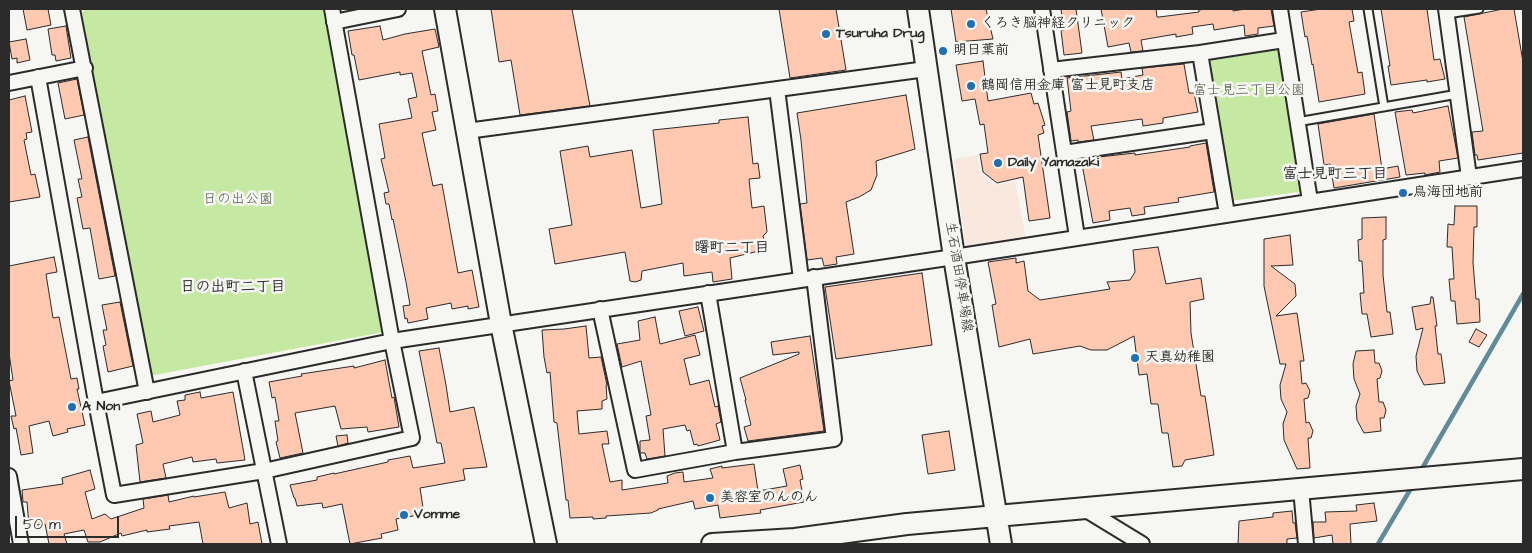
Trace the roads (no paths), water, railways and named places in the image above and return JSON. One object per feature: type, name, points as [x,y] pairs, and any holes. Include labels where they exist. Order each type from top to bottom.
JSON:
[{"type":"street","points":[[72,9],[147,392]]},
{"type":"street","points":[[38,77],[114,495],[264,471],[412,438],[392,341],[333,15],[398,9]]},
{"type":"street","points":[[444,9],[501,324],[546,544]]},
{"type":"street","name":"生石酒田停車場線","points":[[918,9],[954,256],[1001,544]]},
{"type":"street","points":[[1042,9],[1077,237]]},
{"type":"street","points":[[1280,9],[1310,201]]},
{"type":"street","points":[[1447,11],[1469,177]]},
{"type":"street","points":[[1051,70],[1200,53],[1284,40]]},
{"type":"street","points":[[1200,53],[1227,214]]},
{"type":"street","points":[[9,83],[84,68]]},
{"type":"street","points":[[467,130],[926,69]]},
{"type":"street","points":[[600,309],[635,470],[735,452],[834,439],[776,89]]},
{"type":"street","points":[[1064,153],[1214,132]]},
{"type":"street","points":[[96,402],[392,341],[1523,169]]},
{"type":"street","points":[[708,293],[735,452]]},
{"type":"street","points":[[244,372],[279,544]]},
{"type":"street","points":[[712,544],[795,539],[906,524],[1523,469]]},
{"type":"street","points":[[9,476],[17,540]]},
{"type":"street","points":[[1301,489],[1306,544]]},
{"type":"street","points":[[1084,508],[1142,544]]},
{"type":"lane","points":[[1368,9],[1384,107]]},
{"type":"lane","points":[[1447,11],[1479,9]]},
{"type":"lane","points":[[1297,122],[1458,94]]},
{"type":"waterway","points":[[1420,472],[1523,294]]},
{"type":"waterway","points":[[1378,544],[1413,485]]},
{"type":"place","name":"くろき脳神経クリニック","points":[[971,24]]},
{"type":"place","name":"Tsuruha Drug","points":[[826,34]]},
{"type":"place","name":"明日葉前","points":[[943,51]]},
{"type":"place","name":"鶴岡信用金庫 富士見町支店","points":[[971,86]]},
{"type":"place","name":"Daily Yamazaki","points":[[998,163]]},
{"type":"place","name":"鳥海団地前","points":[[1403,193]]},
{"type":"place","name":"天真幼稚園","points":[[1135,358]]},
{"type":"place","name":"A Non","points":[[72,407]]},
{"type":"place","name":"美容室のんのん","points":[[710,498]]},
{"type":"place","name":"Vomme","points":[[404,515]]},
{"type":"district","name":"富士見町三丁目","points":[[1335,175]]},
{"type":"district","name":"曙町二丁目","points":[[732,249]]},
{"type":"district","name":"日の出町二丁目","points":[[233,288]]},
{"type":"park label","name":"富士見三丁目公園","points":[[1249,91]]},
{"type":"park label","name":"日の出公園","points":[[238,200]]}]
